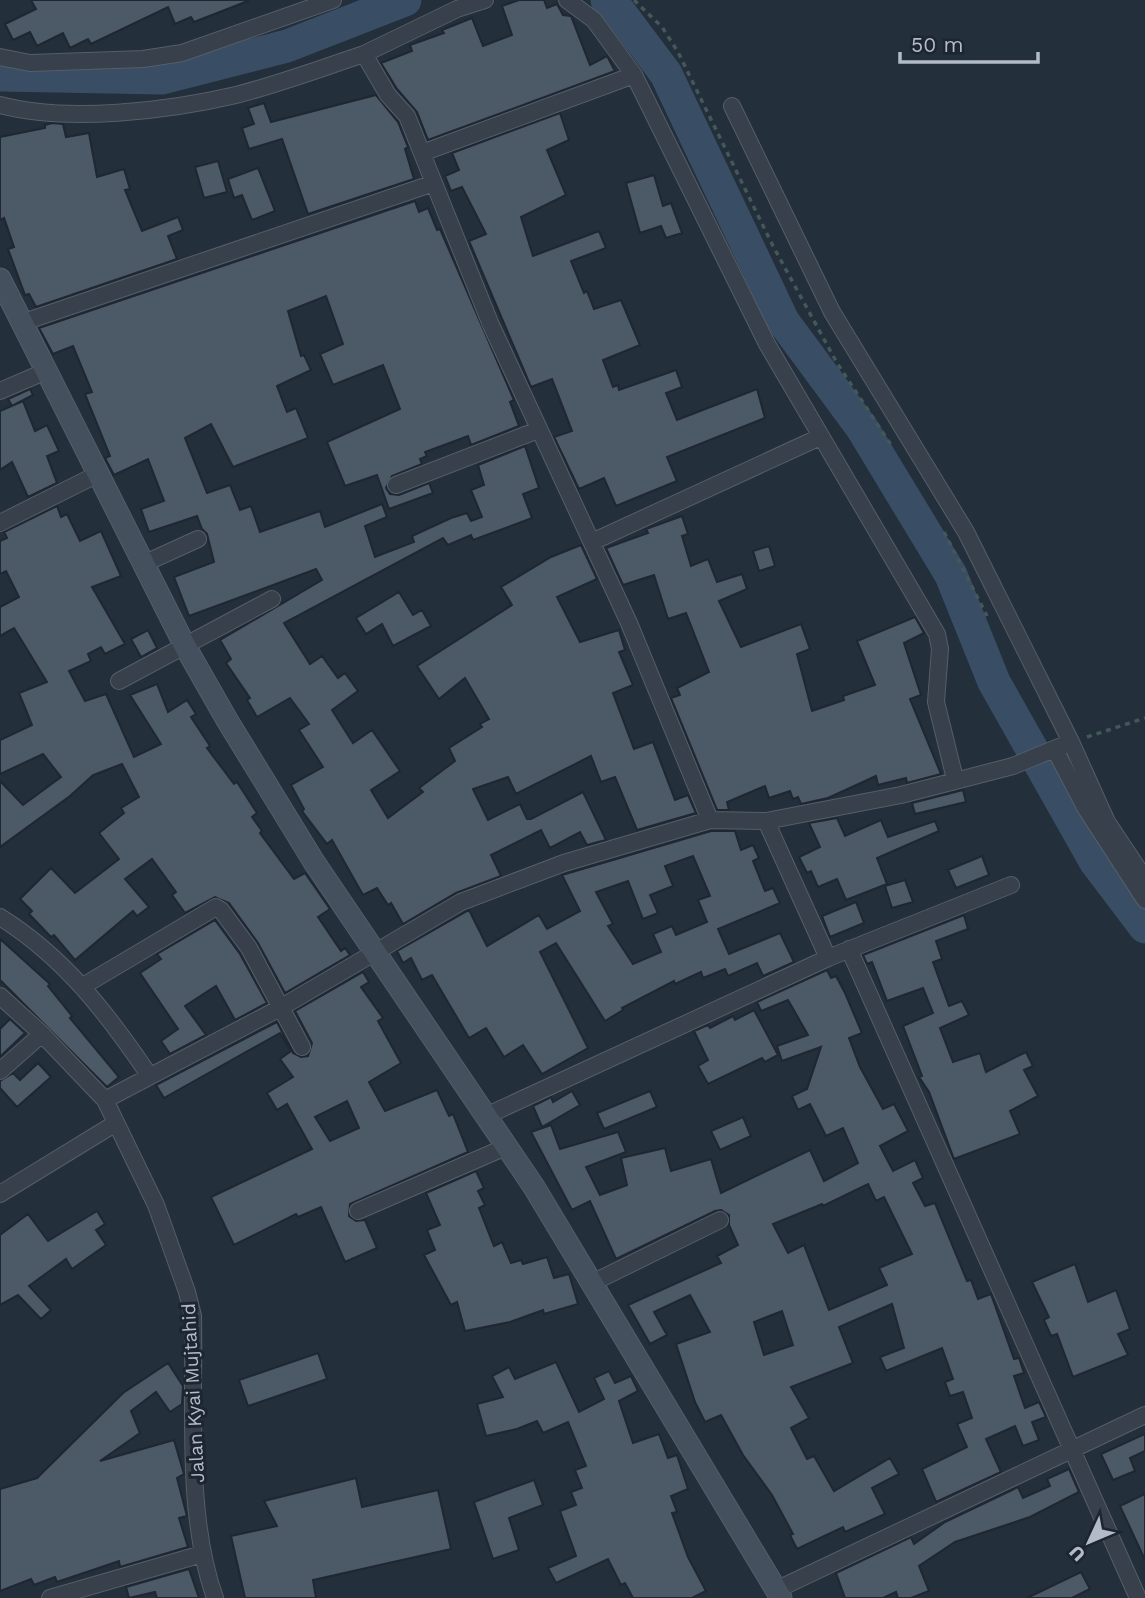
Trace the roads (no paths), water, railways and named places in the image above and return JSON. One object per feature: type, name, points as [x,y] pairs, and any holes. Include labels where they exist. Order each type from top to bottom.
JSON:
[{"type":"street","points":[[0,57],[30,63],[131,60],[182,53],[332,0]]},
{"type":"street","points":[[0,104],[60,112],[105,112],[161,107],[235,95],[364,54],[457,9],[485,0]]},
{"type":"street","points":[[567,0],[594,20],[634,75],[767,344],[937,634],[940,649],[936,702],[960,778]]},
{"type":"street","points":[[364,54],[388,95],[407,116],[538,430],[592,542],[710,820]]},
{"type":"street","points":[[422,153],[634,75]]},
{"type":"street","points":[[732,106],[832,312],[966,532],[1071,742],[1107,822],[1145,879]]},
{"type":"street","points":[[21,323],[434,183]]},
{"type":"street","points":[[0,279],[44,372],[186,648],[314,862],[508,1146],[778,1594],[1071,1449],[1145,1416]]},
{"type":"street","points":[[0,391],[44,372]]},
{"type":"street","points":[[396,485],[538,430]]},
{"type":"street","points":[[592,542],[820,437]]},
{"type":"street","points":[[0,523],[98,474]]},
{"type":"street","points":[[143,564],[198,539]]},
{"type":"street","points":[[119,681],[186,648],[272,599]]},
{"type":"street","points":[[112,1096],[280,1008],[461,902],[564,863],[710,820],[766,821],[901,795],[1013,766],[1048,754],[1071,742]]},
{"type":"street","points":[[1048,754],[1145,900]]},
{"type":"street","points":[[766,821],[828,958]]},
{"type":"street","points":[[488,1115],[828,958],[1011,885]]},
{"type":"street","points":[[83,986],[216,907],[249,948],[302,1047]]},
{"type":"street","points":[[0,917],[29,935],[83,986],[110,1018],[144,1077]]},
{"type":"street","points":[[849,949],[1071,1449],[1138,1579],[1138,1598]]},
{"type":"street","name":"Jalan Kyai Mujtahid","points":[[0,996],[112,1096],[116,1123],[156,1205],[191,1305],[196,1480],[202,1554],[215,1598]]},
{"type":"street","points":[[0,1071],[42,1034]]},
{"type":"street","points":[[0,1194],[116,1123]]},
{"type":"street","points":[[358,1211],[508,1146]]},
{"type":"street","points":[[592,1283],[720,1220]]},
{"type":"street","points":[[50,1598],[202,1554]]},
{"type":"waterway","points":[[0,75],[162,78],[287,46],[405,0]]},
{"type":"waterway","points":[[607,0],[615,6],[666,74],[783,321],[862,428],[951,575],[994,682],[1095,861],[1145,927]]}]
